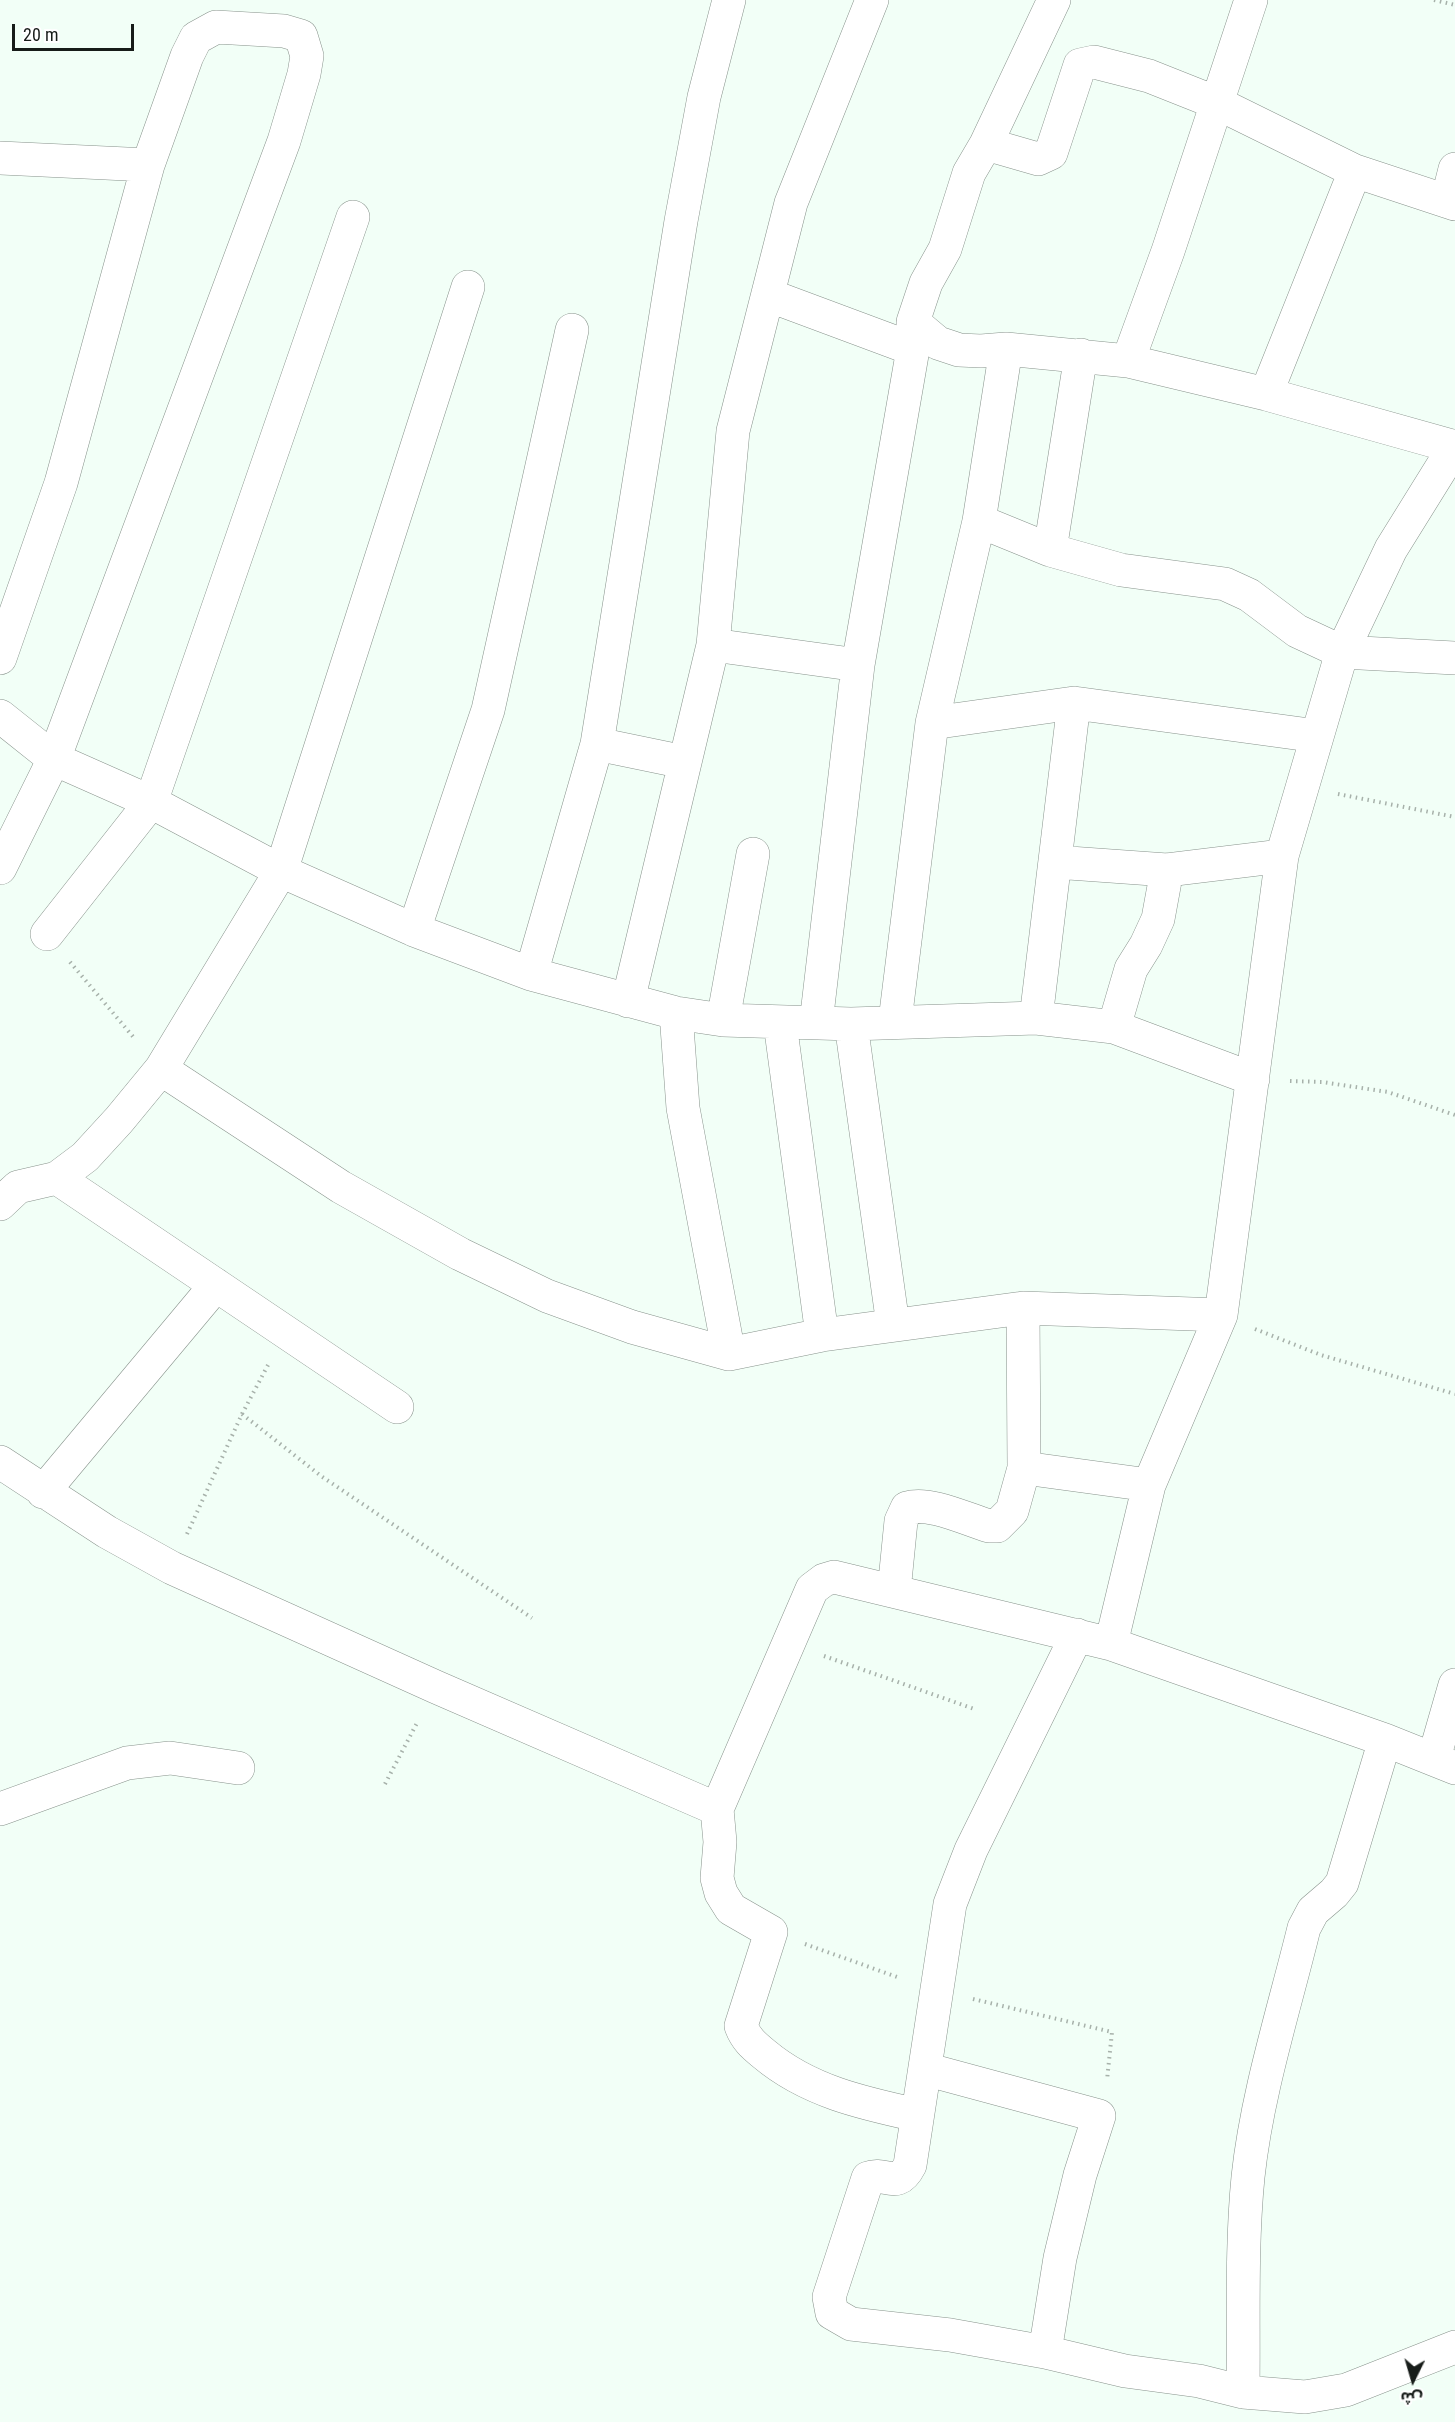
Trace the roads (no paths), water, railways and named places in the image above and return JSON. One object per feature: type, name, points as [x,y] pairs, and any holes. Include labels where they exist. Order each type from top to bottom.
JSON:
[{"type":"street","points":[[531,974],[597,744],[681,221],[704,97],[729,0]]},
{"type":"street","points":[[628,1001],[713,645],[733,431],[791,203],[872,0]]},
{"type":"street","points":[[816,1023],[858,665],[913,335],[926,283],[945,249],[969,173],[986,144],[1054,0]]},
{"type":"street","points":[[1128,361],[1251,0]]},
{"type":"street","points":[[0,658],[61,483],[148,165],[187,56],[196,39],[216,27],[285,31],[301,36],[307,56],[304,74],[284,141],[54,759],[0,868]]},
{"type":"street","points":[[986,144],[1038,159],[1051,153],[1080,65],[1094,62],[1149,76],[1217,103],[1354,171],[1451,202],[1455,169]]},
{"type":"street","points":[[0,158],[148,165]]},
{"type":"street","points":[[1266,394],[1354,171]]},
{"type":"street","points":[[47,934],[151,802],[354,217]]},
{"type":"street","points":[[0,1204],[18,1187],[57,1178],[85,1157],[119,1120],[160,1069],[281,871],[468,287]]},
{"type":"street","points":[[768,295],[959,350],[1006,349],[1128,361],[1266,394],[1455,447],[1391,549],[1342,652],[1282,856],[1221,1316],[1149,1485],[1111,1644]]},
{"type":"street","points":[[414,930],[488,710],[572,330]]},
{"type":"street","points":[[895,1021],[932,723],[979,521],[1006,349]]},
{"type":"street","points":[[1050,550],[1081,355]]},
{"type":"street","points":[[979,521],[1050,550],[1121,570],[1225,584],[1249,595],[1297,631],[1342,652],[1455,658]]},
{"type":"street","points":[[713,645],[858,665]]},
{"type":"street","points":[[932,723],[1074,703],[1317,736]]},
{"type":"street","points":[[1036,1017],[1074,703]]},
{"type":"street","points":[[0,716],[54,759],[151,802],[281,871],[414,930],[531,974],[676,1013],[723,1020],[851,1024],[1036,1017],[1114,1027],[1253,1079]]},
{"type":"street","points":[[597,744],[684,762]]},
{"type":"street","points":[[723,1020],[753,854]]},
{"type":"street","points":[[1055,862],[1167,870],[1282,856]]},
{"type":"street","points":[[1114,1027],[1131,969],[1158,919],[1167,870]]},
{"type":"street","points":[[676,1013],[683,1108],[729,1354]]},
{"type":"street","points":[[780,1023],[822,1335]]},
{"type":"street","points":[[851,1024],[893,1325]]},
{"type":"street","points":[[160,1069],[341,1187],[460,1254],[547,1296],[632,1327],[729,1354],[822,1335],[1023,1308],[1221,1316]]},
{"type":"street","points":[[57,1178],[397,1407]]},
{"type":"street","points":[[43,1492],[216,1285]]},
{"type":"street","points":[[894,1591],[901,1521],[907,1508],[917,1504],[988,1526],[997,1526],[1012,1511],[1024,1468],[1023,1308]]},
{"type":"street","points":[[0,1462],[107,1532],[172,1568],[436,1687],[717,1809]]},
{"type":"street","points":[[1024,1468],[1149,1485]]},
{"type":"street","points":[[917,2115],[865,2103],[820,2089],[780,2068],[745,2038],[741,2026],[771,1932],[731,1909],[721,1893],[717,1878],[720,1842],[717,1809],[812,1589],[824,1580],[834,1577],[1111,1644],[1385,1740],[1444,1763],[1455,1685]]},
{"type":"street","points":[[1077,1635],[971,1850],[950,1904],[910,2165],[906,2172],[894,2180],[873,2176],[867,2178],[829,2297],[832,2313],[850,2324],[950,2335],[1045,2352],[1125,2371],[1199,2381],[1243,2392],[1305,2397],[1346,2390],[1455,2347]]},
{"type":"street","points":[[1243,2392],[1245,2227],[1248,2177],[1259,2110],[1304,1928],[1313,1911],[1342,1883],[1385,1740]]},
{"type":"street","points":[[0,1809],[127,1763],[170,1758],[238,1768]]},
{"type":"street","points":[[925,2069],[1099,2116],[1080,2175],[1060,2258],[1045,2352]]}]
